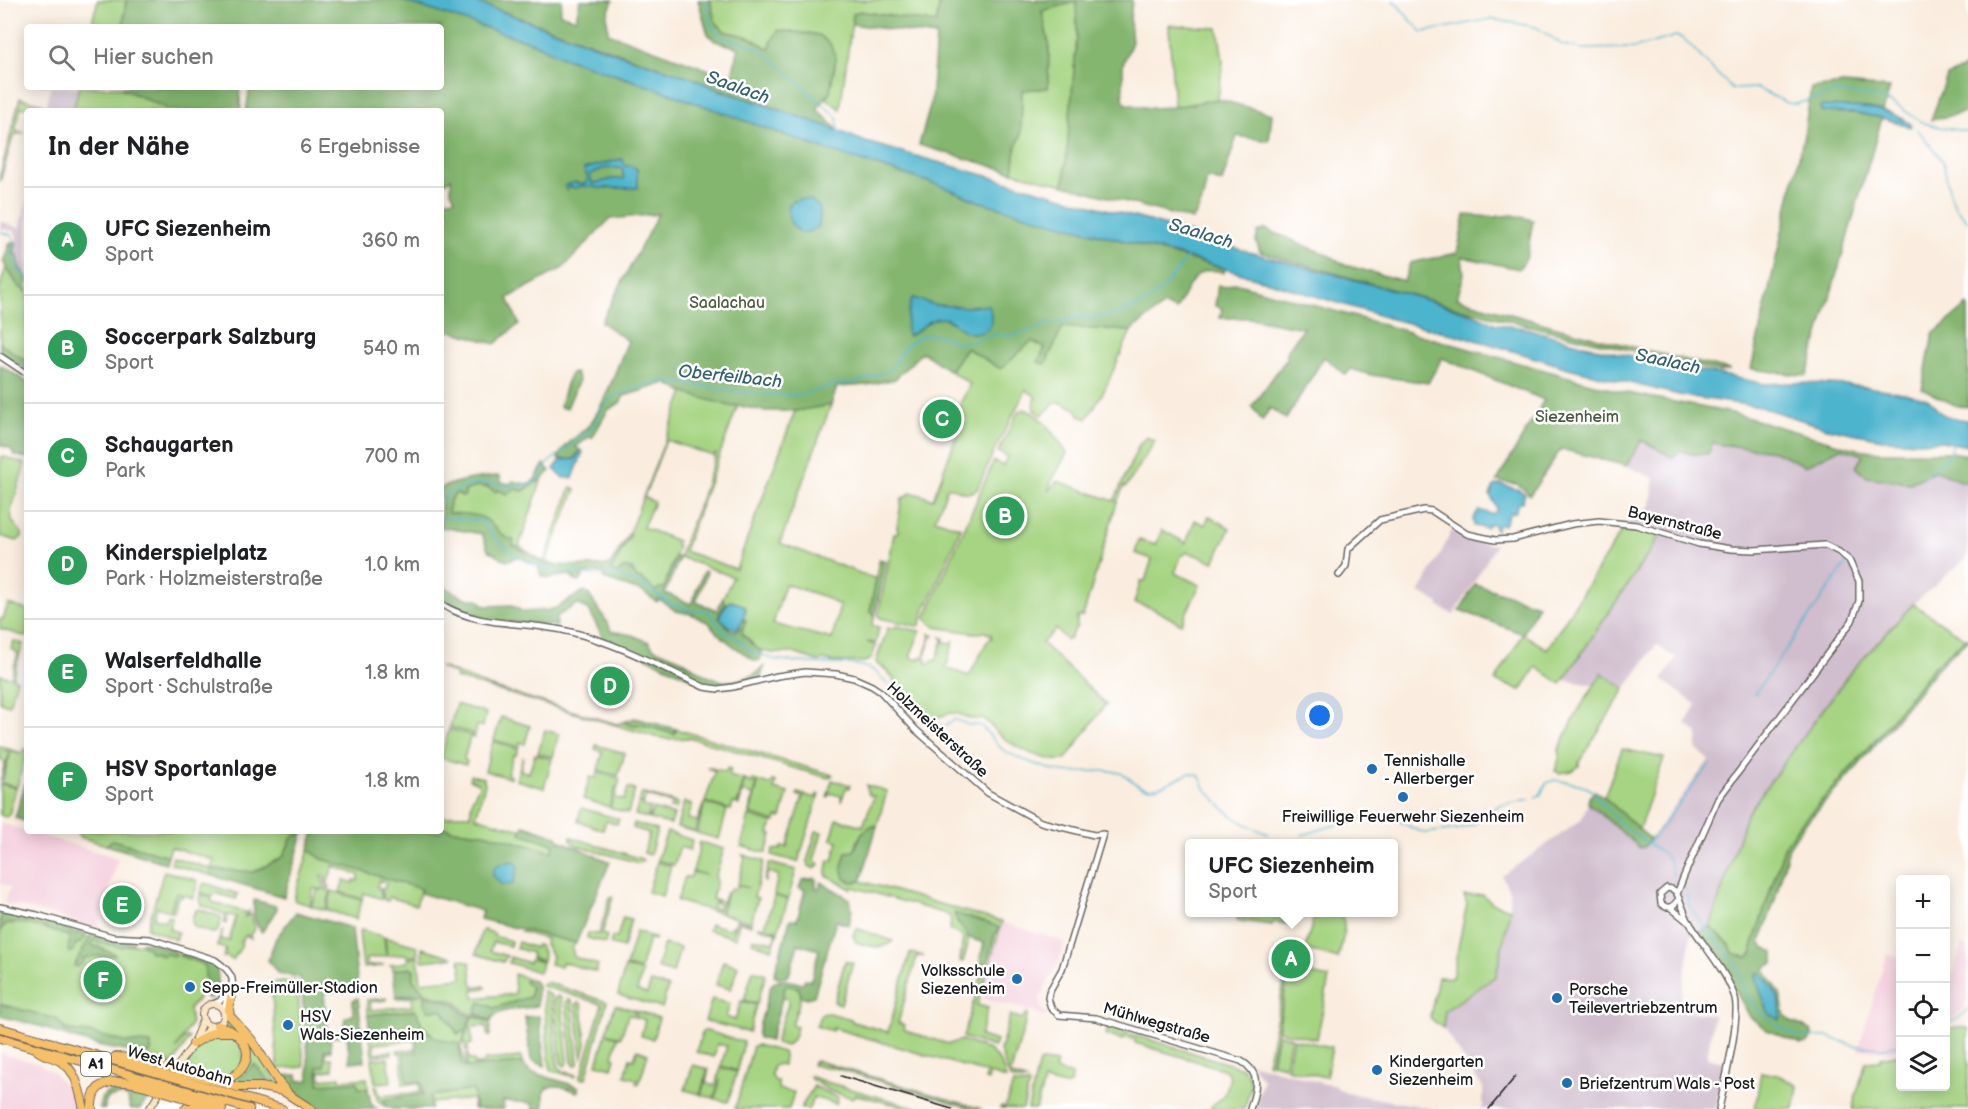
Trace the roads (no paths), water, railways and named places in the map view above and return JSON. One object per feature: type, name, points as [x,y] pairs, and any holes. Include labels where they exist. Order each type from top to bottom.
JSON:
[{"type":"highway","points":[[215,1081],[227,1080],[236,1076],[246,1062],[245,1046],[229,1013],[232,988]]},
{"type":"highway","points":[[224,1015],[238,1032]]},
{"type":"highway","points":[[216,1025],[238,1032],[251,1040],[279,1083],[290,1095],[311,1109]]},
{"type":"highway","name":"West Autobahn","points":[[0,1028],[165,1075],[178,1074],[282,1109]]},
{"type":"highway","points":[[193,1044],[214,1032],[238,1032]]},
{"type":"highway","name":"West Autobahn","points":[[0,1038],[157,1086]]},
{"type":"highway","points":[[32,1046],[42,1054],[61,1061],[68,1068],[75,1079],[84,1109]]},
{"type":"highway","points":[[104,1057],[133,1058],[170,1068],[178,1074],[237,1087],[269,1088],[290,1095]]},
{"type":"highway","points":[[92,1109],[96,1092],[112,1081],[157,1086],[221,1109]]},
{"type":"highway","name":"West Autobahn","points":[[168,1089],[249,1109]]},
{"type":"highway","points":[[185,1109],[199,1107],[221,1109]]},
{"type":"main road","points":[[150,1109],[193,1044],[203,1033],[216,1025],[224,1015],[220,1007],[213,1004],[204,1009],[203,1019],[193,1044]]},
{"type":"main road","points":[[203,1019],[208,1024],[216,1025]]},
{"type":"street","points":[[0,356],[24,372]]},
{"type":"street","name":"Bayernstraße","points":[[1340,575],[1346,566],[1348,549],[1380,520],[1424,510],[1432,512],[1467,534],[1495,540],[1513,539],[1580,522],[1619,522],[1699,544],[1731,549],[1754,550],[1825,544],[1849,560],[1856,573],[1860,589],[1852,621],[1718,799],[1676,894]]},
{"type":"street","name":"Holzmeisterstraße","points":[[444,606],[460,615],[483,621],[542,626],[573,632],[704,687],[718,689],[733,687],[805,672],[854,678],[881,692],[916,730],[980,788],[1041,822],[1095,835],[1103,834]]},
{"type":"street","name":"Mühlwegstraße","points":[[1103,834],[1062,969],[1049,992],[1048,1003],[1059,1015],[1096,1018],[1241,1061],[1254,1073],[1257,1081],[1250,1109]]},
{"type":"street","points":[[1688,921],[1670,907],[1663,906],[1659,898],[1664,889],[1676,894],[1688,921],[1722,972],[1737,1002],[1719,1109]]},
{"type":"street","points":[[1670,907],[1675,905],[1676,894]]},
{"type":"street","points":[[0,907],[113,937],[150,939],[206,956],[224,966],[231,977],[232,988],[224,1008],[224,1015]]},
{"type":"street","points":[[213,1004],[220,1001],[232,988]]},
{"type":"water","points":[[400,0],[470,0],[824,125],[866,142],[1174,228],[1245,251],[1397,291],[1473,314],[1496,324],[1525,328],[1603,350],[1765,384],[1846,385],[1925,398],[1944,415],[1968,420],[1968,446],[1941,441],[1887,440],[1827,428],[1760,407],[1679,395],[1568,368],[1487,343],[1388,318],[1186,257],[1029,216],[826,150],[562,57],[534,43]]},
{"type":"water","points":[[1822,106],[1879,110],[1901,118],[1911,124],[1911,127],[1879,117],[1822,112],[1820,108]]},
{"type":"water","points":[[622,159],[626,167],[629,165],[637,169],[638,188],[583,186],[574,188],[569,186],[567,190],[565,186],[569,183],[586,183],[588,178],[584,169]],"holes":[[[605,168],[622,168],[624,179],[592,184],[590,174]]]},
{"type":"water","points":[[799,199],[811,200],[819,207],[818,227],[808,232],[800,232],[793,226],[788,213],[789,204]]},
{"type":"water","points":[[913,298],[935,305],[968,307],[989,305],[990,324],[981,333],[972,333],[941,318],[928,322],[908,336],[907,319]]},
{"type":"water","points":[[581,450],[583,452],[573,478],[563,478],[554,469],[561,460],[575,459]]},
{"type":"water","points":[[1500,484],[1525,494],[1522,502],[1518,504],[1515,512],[1509,513],[1504,525],[1498,525],[1496,530],[1493,524],[1486,528],[1474,526],[1473,518],[1479,510],[1492,514],[1497,509],[1490,495],[1494,486]]},
{"type":"water","points":[[729,601],[746,608],[741,624],[736,629],[729,627],[720,618],[720,614]]},
{"type":"water","points":[[514,861],[518,866],[513,884],[502,885],[493,876],[493,870],[497,865]]},
{"type":"water","points":[[1760,972],[1779,1000],[1780,1020],[1769,1014],[1756,975]]},
{"type":"waterway","points":[[706,0],[711,25],[720,36],[760,48],[837,117],[839,132]]},
{"type":"waterway","points":[[1393,0],[1423,32],[1491,19],[1536,27],[1563,45],[1583,49],[1635,48],[1676,36],[1684,39],[1733,89],[1756,88],[1787,103],[1796,104],[1835,92],[1882,98],[1921,122],[1968,132]]},
{"type":"waterway","points":[[1917,129],[1943,161],[1955,207],[1968,221]]},
{"type":"waterway","points":[[0,232],[12,235],[14,245],[11,253],[19,270],[24,274]]},
{"type":"waterway","name":"Oberfeilbach","points":[[444,499],[447,493],[473,484],[488,483],[513,487],[534,484],[548,463],[591,429],[605,403],[617,395],[650,383],[665,381],[758,394],[801,395],[837,384],[850,384],[884,373],[892,367],[905,346],[919,337],[938,335],[956,342],[968,342],[996,334],[1006,336],[1024,333],[1082,316],[1089,318],[1120,314],[1150,300],[1165,286],[1188,256]]},
{"type":"waterway","points":[[1923,478],[1950,453],[1953,443]]},
{"type":"waterway","points":[[444,517],[483,521],[497,540],[516,556],[529,563],[558,572],[607,574],[622,577],[641,584],[672,604],[692,611],[704,610],[710,613],[723,632],[737,638],[751,652],[780,660],[869,668],[875,671],[925,719],[945,726],[954,719],[969,725],[980,725],[1002,749],[1031,763],[1063,772],[1115,772],[1123,774],[1144,788],[1165,785],[1190,773],[1199,775],[1206,790],[1218,802]]},
{"type":"waterway","points":[[1755,694],[1846,564]]},
{"type":"waterway","points":[[1648,844],[1710,764]]},
{"type":"waterway","points":[[1535,798],[1540,795],[1547,783],[1554,780],[1579,784],[1590,789],[1623,826],[1666,856],[1673,875]]},
{"type":"waterway","points":[[1302,835],[1345,822],[1378,818],[1398,820],[1425,833],[1459,829],[1474,824],[1499,805],[1530,799]]},
{"type":"waterway","points":[[1220,805],[1236,818],[1268,834]]},
{"type":"waterway","points":[[1687,895],[1689,905],[1696,916],[1734,962],[1740,972],[1742,987],[1751,1001],[1758,1011],[1776,1025],[1798,1036],[1829,1037],[1855,1046],[1883,1048],[1896,1045]]},
{"type":"waterway","points":[[1950,1022],[1958,1019],[1968,1009]]},
{"type":"railway","points":[[841,1076],[952,1109]]},
{"type":"railway","points":[[1489,1109],[1516,1076]]},
{"type":"place","name":"Schaugarten","points":[[942,419]]},
{"type":"place","name":"Soccerpark Salzburg","points":[[1005,516]]},
{"type":"place","name":"Kinderspielplatz","points":[[610,686]]},
{"type":"place","name":"Tennishalle - Allerberger","points":[[1372,769]]},
{"type":"place","name":"Freiwillige Feuerwehr Siezenheim","points":[[1403,797]]},
{"type":"place","name":"Walserfeldhalle","points":[[122,905]]},
{"type":"place","name":"UFC Siezenheim","points":[[1291,959]]},
{"type":"place","name":"Volksschule Siezenheim","points":[[1017,979]]},
{"type":"place","name":"HSV Sportanlage","points":[[103,980]]},
{"type":"place","name":"Sepp-Freimüller-Stadion","points":[[190,987]]},
{"type":"place","name":"Porsche Teilevertriebzentrum","points":[[1557,998]]},
{"type":"place","name":"HSV Wals-Siezenheim","points":[[288,1025]]},
{"type":"place","name":"Kindergarten Siezenheim","points":[[1377,1070]]},
{"type":"place","name":"Briefzentrum Wals - Post","points":[[1567,1083]]},
{"type":"water label","name":"Saalach","points":[[738,87]]},
{"type":"water label","name":"Saalach","points":[[1201,233]]},
{"type":"water label","name":"Saalach","points":[[1668,361]]},
{"type":"park label","name":"Saalachau","points":[[727,302]]},
{"type":"park label","name":"Siezenheim","points":[[1577,416]]}]
